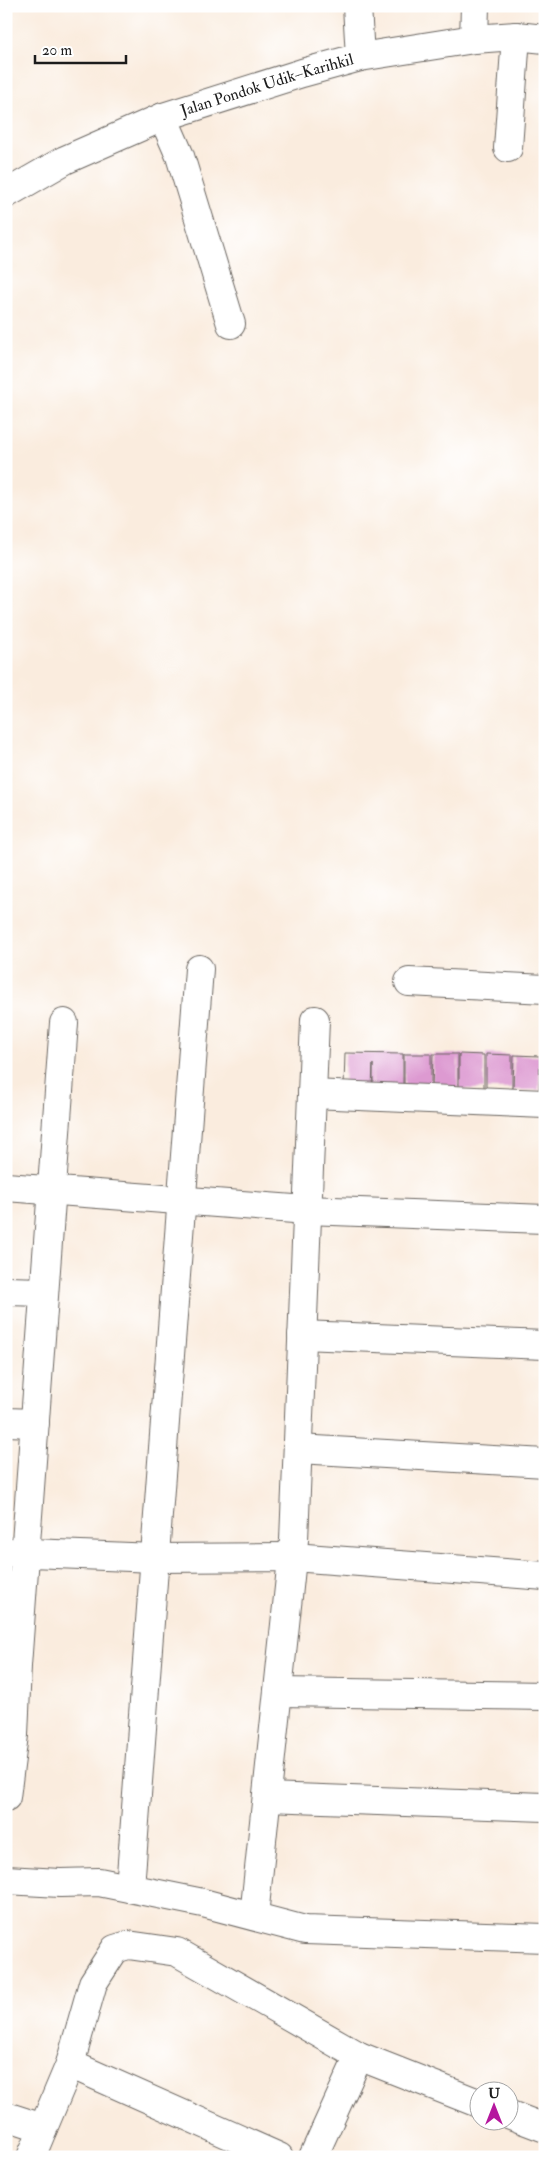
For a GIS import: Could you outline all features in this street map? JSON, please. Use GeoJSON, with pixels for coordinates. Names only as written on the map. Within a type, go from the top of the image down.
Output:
{"type":"FeatureCollection","features":[{"type":"Feature","properties":{"kind":"street"},"geometry":{"type":"LineString","coordinates":[[357,6],[360,57]]}},
{"type":"Feature","properties":{"kind":"street"},"geometry":{"type":"LineString","coordinates":[[474,40],[475,6]]}},
{"type":"Feature","properties":{"kind":"street"},"geometry":{"type":"LineString","coordinates":[[508,148],[516,36]]}},
{"type":"Feature","properties":{"kind":"street","name":"Jalan Pondok Udik–Karihkil"},"geometry":{"type":"LineString","coordinates":[[6,194],[65,160],[163,117],[360,57],[474,40],[516,36],[545,39]]}},
{"type":"Feature","properties":{"kind":"street"},"geometry":{"type":"LineString","coordinates":[[163,117],[180,156],[231,324]]}},
{"type":"Feature","properties":{"kind":"street"},"geometry":{"type":"LineString","coordinates":[[130,1888],[199,969]]}},
{"type":"Feature","properties":{"kind":"street"},"geometry":{"type":"LineString","coordinates":[[409,982],[545,989]]}},
{"type":"Feature","properties":{"kind":"street"},"geometry":{"type":"LineString","coordinates":[[254,1916],[293,1557],[315,1020]]}},
{"type":"Feature","properties":{"kind":"street"},"geometry":{"type":"LineString","coordinates":[[7,1780],[14,1735],[12,1666],[16,1553],[35,1423],[64,1023]]}},
{"type":"Feature","properties":{"kind":"street"},"geometry":{"type":"LineString","coordinates":[[312,1094],[545,1104]]}},
{"type":"Feature","properties":{"kind":"street"},"geometry":{"type":"LineString","coordinates":[[6,1187],[182,1202],[308,1210],[545,1219]]}},
{"type":"Feature","properties":{"kind":"street"},"geometry":{"type":"LineString","coordinates":[[6,1291],[44,1292]]}},
{"type":"Feature","properties":{"kind":"street"},"geometry":{"type":"LineString","coordinates":[[302,1335],[545,1345]]}},
{"type":"Feature","properties":{"kind":"street"},"geometry":{"type":"LineString","coordinates":[[6,1422],[35,1423]]}},
{"type":"Feature","properties":{"kind":"street"},"geometry":{"type":"LineString","coordinates":[[298,1448],[545,1463]]}},
{"type":"Feature","properties":{"kind":"street"},"geometry":{"type":"LineString","coordinates":[[16,1553],[155,1558],[293,1557],[545,1576]]}},
{"type":"Feature","properties":{"kind":"street"},"geometry":{"type":"LineString","coordinates":[[278,1692],[545,1696]]}},
{"type":"Feature","properties":{"kind":"street"},"geometry":{"type":"LineString","coordinates":[[267,1797],[545,1807]]}},
{"type":"Feature","properties":{"kind":"street"},"geometry":{"type":"LineString","coordinates":[[6,1880],[60,1883],[99,1882],[254,1916],[306,1930],[545,1938]]}},
{"type":"Feature","properties":{"kind":"street"},"geometry":{"type":"LineString","coordinates":[[31,2157],[70,2064],[93,1983],[115,1949],[128,1945],[177,1952],[359,2056],[468,2099]]}},
{"type":"Feature","properties":{"kind":"street"},"geometry":{"type":"LineString","coordinates":[[313,2157],[359,2056]]}},
{"type":"Feature","properties":{"kind":"street"},"geometry":{"type":"LineString","coordinates":[[70,2064],[279,2157]]}},
{"type":"Feature","properties":{"kind":"street"},"geometry":{"type":"LineString","coordinates":[[6,2116],[43,2128]]}},
{"type":"Feature","properties":{"kind":"street"},"geometry":{"type":"LineString","coordinates":[[518,2118],[545,2128]]}},
{"type":"Feature","properties":{"kind":"building"},"geometry":{"type":"Polygon","coordinates":[[[345,1053],[403,1054],[403,1088],[373,1087],[373,1064],[372,1087],[344,1086],[345,1053]]]}},
{"type":"Feature","properties":{"kind":"building"},"geometry":{"type":"Polygon","coordinates":[[[404,1054],[431,1054],[431,1089],[404,1088],[404,1054]]]}},
{"type":"Feature","properties":{"kind":"building"},"geometry":{"type":"Polygon","coordinates":[[[433,1054],[458,1054],[458,1089],[432,1089],[433,1054]]]}},
{"type":"Feature","properties":{"kind":"building"},"geometry":{"type":"Polygon","coordinates":[[[459,1054],[484,1055],[484,1089],[459,1089],[459,1054]]]}},
{"type":"Feature","properties":{"kind":"building"},"geometry":{"type":"Polygon","coordinates":[[[486,1054],[512,1055],[512,1089],[486,1089],[486,1054]]]}},
{"type":"Feature","properties":{"kind":"building"},"geometry":{"type":"Polygon","coordinates":[[[514,1055],[540,1056],[539,1090],[513,1090],[514,1055]]]}},
{"type":"Feature","properties":{"kind":"building"},"geometry":{"type":"Polygon","coordinates":[[[542,1056],[545,1056],[545,1091],[541,1091],[542,1056]]]}}]}
